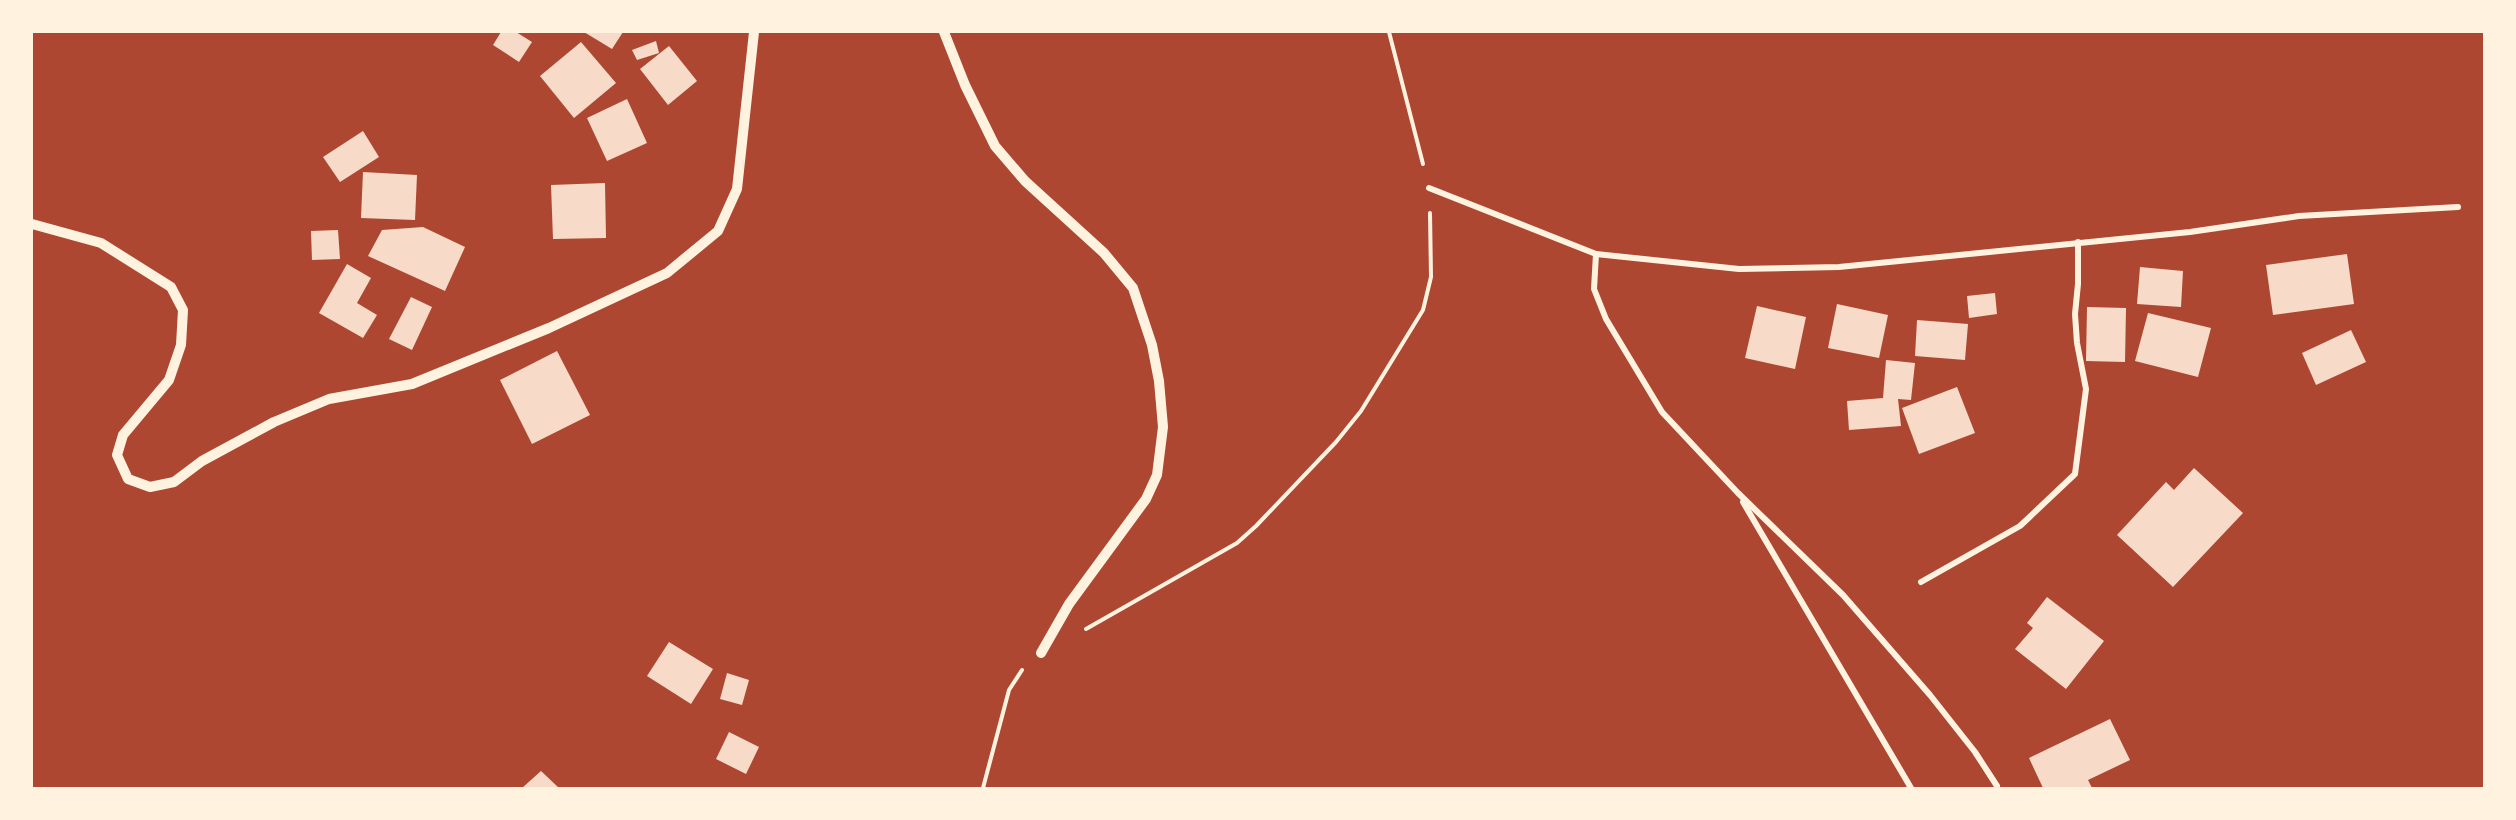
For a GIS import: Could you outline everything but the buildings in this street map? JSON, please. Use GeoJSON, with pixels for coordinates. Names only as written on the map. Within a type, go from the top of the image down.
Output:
{"type":"FeatureCollection","features":[{"type":"Feature","properties":{"kind":"street"},"geometry":{"type":"LineString","coordinates":[[32,224],[101,243],[171,287],[183,310],[181,345],[169,380],[123,435],[117,455],[128,479],[150,487],[174,482],[202,461],[274,422],[329,399],[412,384],[549,328],[667,273],[718,231],[737,189],[754,32]]}},
{"type":"Feature","properties":{"kind":"street"},"geometry":{"type":"LineString","coordinates":[[944,32],[965,85],[995,146],[1025,181],[1104,253],[1133,288],[1152,345],[1159,381],[1163,427],[1157,475],[1146,499],[1068,603],[1041,653]]}},
{"type":"Feature","properties":{"kind":"street"},"geometry":{"type":"LineString","coordinates":[[1429,188],[1596,254],[1739,269],[1828,267],[1921,260],[2190,232],[2299,216],[2458,207]]}},
{"type":"Feature","properties":{"kind":"street"},"geometry":{"type":"LineString","coordinates":[[1921,582],[2020,526],[2075,474],[2086,389],[2077,343],[2078,242]]}},
{"type":"Feature","properties":{"kind":"street"},"geometry":{"type":"LineString","coordinates":[[1596,254],[1594,289],[1606,319],[1662,412],[1738,493],[1843,595],[1930,695],[1975,752],[1997,786]]}},
{"type":"Feature","properties":{"kind":"street"},"geometry":{"type":"LineString","coordinates":[[1738,493],[1911,789]]}},
{"type":"Feature","properties":{"kind":"path"},"geometry":{"type":"LineString","coordinates":[[983,789],[1009,690],[1016,677],[1041,653],[1237,543],[1256,526],[1336,442],[1361,411],[1423,310],[1431,276],[1429,188],[1389,32]]}},
{"type":"Feature","properties":{"kind":"shaded area"},"geometry":{"type":"Polygon","coordinates":[[[32,32],[2484,32],[2484,788],[32,788],[32,32]]]}}]}
